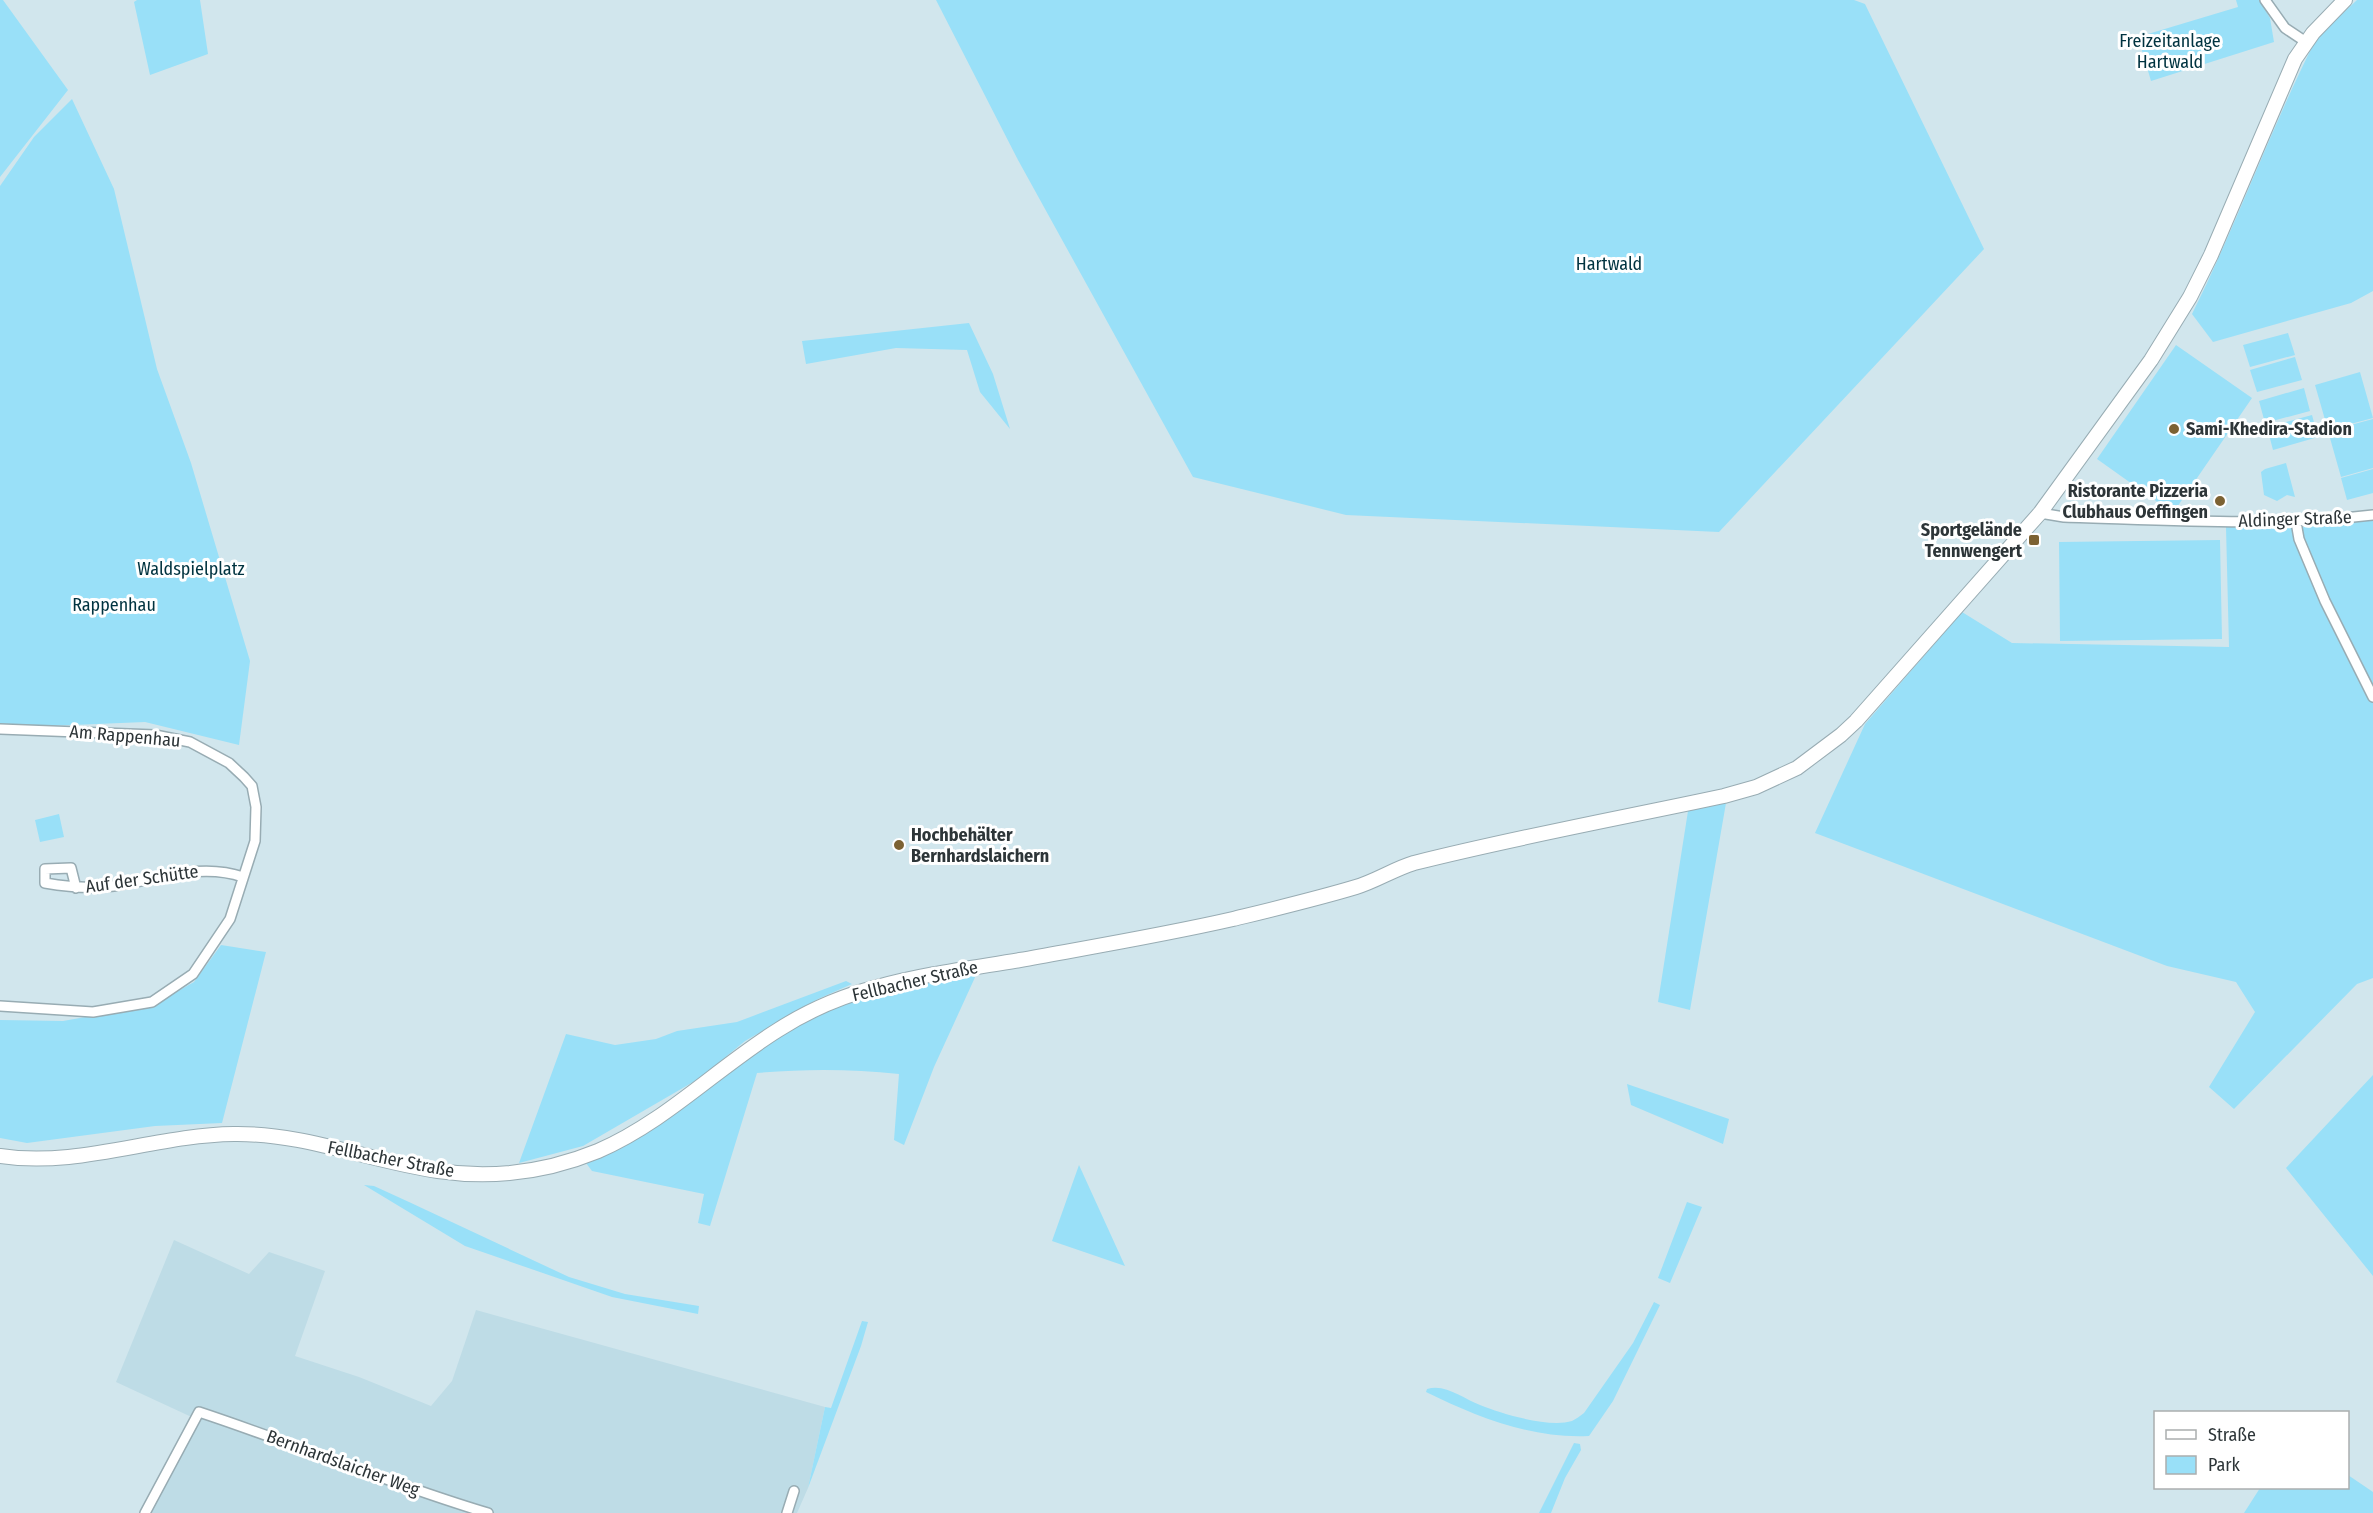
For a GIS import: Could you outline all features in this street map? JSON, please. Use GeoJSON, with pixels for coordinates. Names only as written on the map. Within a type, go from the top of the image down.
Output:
{"type":"FeatureCollection","features":[{"type":"Feature","properties":{"kind":"main road","name":"Fellbacher Straße"},"geometry":{"type":"LineString","coordinates":[[0,1156],[64,1158],[192,1137],[235,1134],[314,1143],[440,1171],[509,1174],[545,1167],[601,1149],[642,1128],[763,1040],[825,1004],[899,981],[1228,920],[1359,886],[1406,865],[1524,836],[1693,803],[1756,787],[1797,768],[1817,755],[1856,721],[2040,513],[2151,360],[2190,297],[2211,255],[2285,79],[2306,42],[2345,0]]}},
{"type":"Feature","properties":{"kind":"street"},"geometry":{"type":"LineString","coordinates":[[2265,0],[2285,28],[2306,42]]}},
{"type":"Feature","properties":{"kind":"street","name":"Aldinger Straße"},"geometry":{"type":"LineString","coordinates":[[2040,513],[2064,517],[2217,522],[2296,522],[2373,515]]}},
{"type":"Feature","properties":{"kind":"street"},"geometry":{"type":"LineString","coordinates":[[2296,522],[2299,539],[2325,601],[2373,697]]}},
{"type":"Feature","properties":{"kind":"street","name":"Am Rappenhau"},"geometry":{"type":"LineString","coordinates":[[0,729],[154,735],[190,742],[229,763],[252,786],[256,807],[255,841],[230,919],[193,974],[152,1002],[93,1012],[0,1006]]}},
{"type":"Feature","properties":{"kind":"street","name":"Auf der Schütte"},"geometry":{"type":"LineString","coordinates":[[76,888],[114,886],[205,870],[243,877]]}},
{"type":"Feature","properties":{"kind":"street","name":"Bernhardslaicher Weg"},"geometry":{"type":"LineString","coordinates":[[145,1513],[199,1412],[471,1511],[488,1513]]}},
{"type":"Feature","properties":{"kind":"street"},"geometry":{"type":"LineString","coordinates":[[787,1513],[794,1491]]}},
{"type":"Feature","properties":{"kind":"shaded area"},"geometry":{"type":"Polygon","coordinates":[[[174,1240],[249,1274],[269,1252],[325,1271],[295,1356],[359,1377],[431,1406],[452,1381],[476,1310],[825,1407],[808,1488],[797,1513],[150,1513],[198,1420],[116,1382],[174,1240]]]}},
{"type":"Feature","properties":{"kind":"green space"},"geometry":{"type":"Polygon","coordinates":[[[0,0],[3,0],[68,90],[0,177],[0,0]]]}},
{"type":"Feature","properties":{"kind":"green space"},"geometry":{"type":"Polygon","coordinates":[[[137,0],[200,0],[208,54],[150,75],[134,2],[137,0]]]}},
{"type":"Feature","properties":{"kind":"green space","name":"Hartwald"},"geometry":{"type":"Polygon","coordinates":[[[936,0],[1854,0],[1865,4],[1984,249],[1719,532],[1346,515],[1193,477],[1018,160],[936,0]]]}},
{"type":"Feature","properties":{"kind":"green space","name":"Freizeitanlage Hartwald"},"geometry":{"type":"Polygon","coordinates":[[[2236,0],[2259,0],[2270,18],[2274,42],[2151,81],[2138,37],[2238,7],[2236,0]]]}},
{"type":"Feature","properties":{"kind":"green space"},"geometry":{"type":"Polygon","coordinates":[[[2357,0],[2373,0],[2373,291],[2351,303],[2213,342],[2192,314],[2313,45],[2320,35],[2357,0]]]}},
{"type":"Feature","properties":{"kind":"green space","name":"Rappenhau"},"geometry":{"type":"Polygon","coordinates":[[[72,99],[114,189],[157,369],[191,463],[250,661],[239,745],[145,722],[0,728],[0,186],[34,137],[72,99]]]}},
{"type":"Feature","properties":{"kind":"green space"},"geometry":{"type":"Polygon","coordinates":[[[969,323],[993,374],[1010,429],[980,392],[967,350],[896,348],[806,364],[802,341],[969,323]]]}},
{"type":"Feature","properties":{"kind":"green space"},"geometry":{"type":"Polygon","coordinates":[[[2288,333],[2295,355],[2250,367],[2243,345],[2288,333]]]}},
{"type":"Feature","properties":{"kind":"green space","name":"Sami-Khedira-Stadion"},"geometry":{"type":"Polygon","coordinates":[[[2176,345],[2252,398],[2173,513],[2097,459],[2176,345]]]}},
{"type":"Feature","properties":{"kind":"green space"},"geometry":{"type":"Polygon","coordinates":[[[2295,357],[2302,380],[2257,392],[2250,370],[2295,357]]]}},
{"type":"Feature","properties":{"kind":"green space"},"geometry":{"type":"Polygon","coordinates":[[[2360,372],[2373,418],[2328,430],[2315,385],[2360,372]]]}},
{"type":"Feature","properties":{"kind":"green space"},"geometry":{"type":"Polygon","coordinates":[[[2304,388],[2310,411],[2265,423],[2259,401],[2304,388]]]}},
{"type":"Feature","properties":{"kind":"green space"},"geometry":{"type":"Polygon","coordinates":[[[2312,415],[2318,437],[2273,450],[2267,427],[2312,415]]]}},
{"type":"Feature","properties":{"kind":"green space"},"geometry":{"type":"Polygon","coordinates":[[[2373,419],[2373,468],[2341,477],[2328,431],[2373,419]]]}},
{"type":"Feature","properties":{"kind":"green space"},"geometry":{"type":"Polygon","coordinates":[[[2286,463],[2295,497],[2287,495],[2277,501],[2264,495],[2261,472],[2286,463]]]}},
{"type":"Feature","properties":{"kind":"green space"},"geometry":{"type":"Polygon","coordinates":[[[2373,469],[2373,493],[2347,500],[2341,478],[2373,469]]]}},
{"type":"Feature","properties":{"kind":"green space"},"geometry":{"type":"Polygon","coordinates":[[[2373,520],[2373,978],[2357,984],[2234,1109],[2209,1087],[2255,1012],[2236,982],[2167,966],[1815,833],[1865,724],[1962,612],[2012,643],[2229,647],[2226,527],[2303,527],[2373,520]]]}},
{"type":"Feature","properties":{"kind":"green space"},"geometry":{"type":"Polygon","coordinates":[[[2220,540],[2222,639],[2060,641],[2059,542],[2220,540]]]}},
{"type":"Feature","properties":{"kind":"green space"},"geometry":{"type":"Polygon","coordinates":[[[1726,803],[1690,1010],[1658,1002],[1688,811],[1726,803]]]}},
{"type":"Feature","properties":{"kind":"green space"},"geometry":{"type":"Polygon","coordinates":[[[59,814],[64,837],[40,842],[35,820],[59,814]]]}},
{"type":"Feature","properties":{"kind":"green space"},"geometry":{"type":"Polygon","coordinates":[[[221,945],[266,952],[222,1123],[155,1126],[27,1143],[0,1138],[0,1020],[63,1021],[153,1005],[194,982],[221,945]]]}},
{"type":"Feature","properties":{"kind":"green space"},"geometry":{"type":"Polygon","coordinates":[[[977,973],[934,1067],[904,1145],[894,1140],[899,1074],[846,1070],[757,1073],[710,1226],[698,1223],[704,1194],[592,1171],[586,1163],[670,1117],[764,1045],[834,1006],[910,985],[977,973]]]}},
{"type":"Feature","properties":{"kind":"green space"},"geometry":{"type":"Polygon","coordinates":[[[846,981],[852,984],[818,999],[745,1041],[700,1078],[583,1146],[519,1163],[566,1034],[615,1045],[656,1039],[677,1031],[737,1022],[846,981]]]}},
{"type":"Feature","properties":{"kind":"green space"},"geometry":{"type":"Polygon","coordinates":[[[2373,1075],[2373,1276],[2286,1168],[2373,1075]]]}},
{"type":"Feature","properties":{"kind":"green space"},"geometry":{"type":"Polygon","coordinates":[[[1627,1084],[1729,1119],[1723,1144],[1631,1105],[1627,1084]]]}},
{"type":"Feature","properties":{"kind":"green space"},"geometry":{"type":"Polygon","coordinates":[[[1079,1165],[1125,1266],[1052,1241],[1079,1165]]]}},
{"type":"Feature","properties":{"kind":"green space"},"geometry":{"type":"Polygon","coordinates":[[[364,1185],[374,1186],[569,1277],[625,1294],[699,1306],[698,1314],[612,1297],[465,1246],[364,1185]]]}},
{"type":"Feature","properties":{"kind":"green space"},"geometry":{"type":"Polygon","coordinates":[[[1687,1202],[1702,1207],[1670,1283],[1658,1278],[1687,1202]]]}},
{"type":"Feature","properties":{"kind":"green space"},"geometry":{"type":"Polygon","coordinates":[[[1654,1302],[1660,1305],[1613,1401],[1589,1436],[1547,1434],[1526,1430],[1485,1418],[1426,1392],[1427,1389],[1441,1388],[1489,1409],[1526,1419],[1551,1423],[1572,1421],[1584,1413],[1633,1343],[1654,1302]]]}},
{"type":"Feature","properties":{"kind":"green space"},"geometry":{"type":"Polygon","coordinates":[[[862,1321],[868,1322],[861,1346],[808,1488],[825,1407],[831,1408],[862,1321]]]}},
{"type":"Feature","properties":{"kind":"green space"},"geometry":{"type":"Polygon","coordinates":[[[1574,1443],[1580,1444],[1581,1450],[1565,1478],[1551,1513],[1539,1513],[1574,1443]]]}},
{"type":"Feature","properties":{"kind":"green space"},"geometry":{"type":"Polygon","coordinates":[[[2349,1476],[2373,1492],[2373,1513],[2244,1513],[2259,1489],[2349,1489],[2349,1476]]]}},
{"type":"Feature","properties":{"kind":"place","name":"Sami-Khedira-Stadion"},"geometry":{"type":"Point","coordinates":[2174,429]}},
{"type":"Feature","properties":{"kind":"place","name":"Ristorante Pizzeria Clubhaus Oeffingen"},"geometry":{"type":"Point","coordinates":[2220,501]}},
{"type":"Feature","properties":{"kind":"place","name":"Sportgelände Tennwengert"},"geometry":{"type":"Point","coordinates":[2034,540]}},
{"type":"Feature","properties":{"kind":"place","name":"Hochbehälter Bernhardslaichern"},"geometry":{"type":"Point","coordinates":[899,845]}},
{"type":"Feature","properties":{"kind":"park label","name":"Waldspielplatz"},"geometry":{"type":"Point","coordinates":[191,569]}}]}
